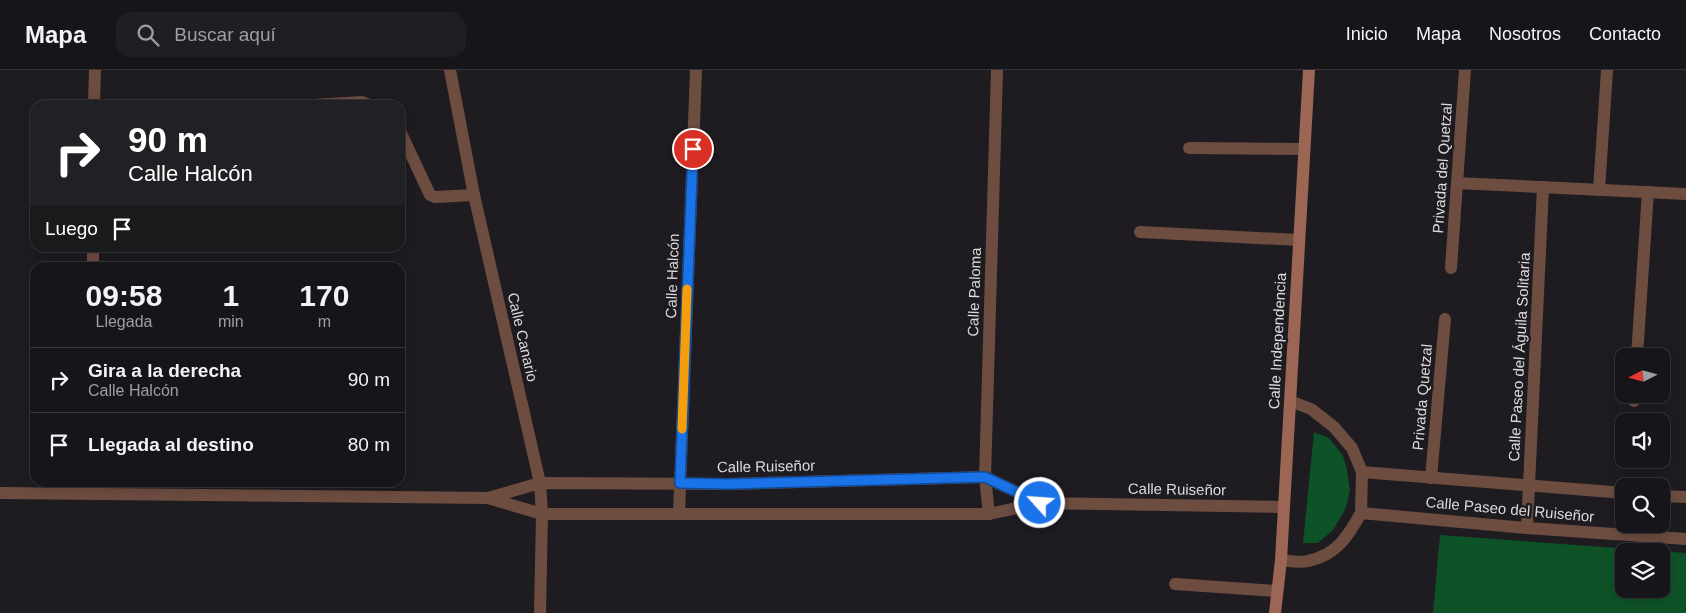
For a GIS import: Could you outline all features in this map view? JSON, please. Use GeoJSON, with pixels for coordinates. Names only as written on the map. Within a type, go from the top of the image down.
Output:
{"type":"FeatureCollection","features":[{"type":"Feature","properties":{"kind":"street"},"geometry":{"type":"LineString","coordinates":[[94,100],[95,70]]}},
{"type":"Feature","properties":{"kind":"street","name":"Calle Canario"},"geometry":{"type":"LineString","coordinates":[[450,70],[474,195],[540,483],[542,514],[540,613]]}},
{"type":"Feature","properties":{"kind":"street","name":"Calle Halcón"},"geometry":{"type":"LineString","coordinates":[[679,514],[696,70]]}},
{"type":"Feature","properties":{"kind":"street","name":"Calle Paloma"},"geometry":{"type":"LineString","coordinates":[[989,514],[985,477],[997,70]]}},
{"type":"Feature","properties":{"kind":"street","name":"Calle Independencia"},"geometry":{"type":"LineString","coordinates":[[1274,613],[1281,560],[1308,70]]}},
{"type":"Feature","properties":{"kind":"street","name":"Privada del Quetzal"},"geometry":{"type":"LineString","coordinates":[[1452,268],[1465,70]]}},
{"type":"Feature","properties":{"kind":"street"},"geometry":{"type":"LineString","coordinates":[[1599,190],[1607,70]]}},
{"type":"Feature","properties":{"kind":"street"},"geometry":{"type":"LineString","coordinates":[[405,142],[430,195],[436,197],[474,195]]}},
{"type":"Feature","properties":{"kind":"street"},"geometry":{"type":"LineString","coordinates":[[1189,148],[1304,149]]}},
{"type":"Feature","properties":{"kind":"street"},"geometry":{"type":"LineString","coordinates":[[1457,183],[1686,194]]}},
{"type":"Feature","properties":{"kind":"street","name":"Calle Paseo del Águila Solitaria"},"geometry":{"type":"LineString","coordinates":[[1527,528],[1543,187]]}},
{"type":"Feature","properties":{"kind":"street"},"geometry":{"type":"LineString","coordinates":[[1638,348],[1648,192]]}},
{"type":"Feature","properties":{"kind":"street"},"geometry":{"type":"LineString","coordinates":[[1140,232],[1299,240]]}},
{"type":"Feature","properties":{"kind":"street","name":"Privada Quetzal"},"geometry":{"type":"LineString","coordinates":[[1431,478],[1445,319]]}},
{"type":"Feature","properties":{"kind":"street"},"geometry":{"type":"LineString","coordinates":[[1281,560],[1307,562],[1325,555],[1346,539],[1361,513],[1362,472],[1352,448],[1334,427],[1311,409],[1290,401]]}},
{"type":"Feature","properties":{"kind":"street","name":"Calle Paseo del Ruiseñor"},"geometry":{"type":"LineString","coordinates":[[1362,472],[1615,492]]}},
{"type":"Feature","properties":{"kind":"street","name":"Calle Ruiseñor"},"geometry":{"type":"LineString","coordinates":[[488,498],[540,483],[729,484],[985,477],[1040,503]]}},
{"type":"Feature","properties":{"kind":"street","name":"Calle Ruiseñor"},"geometry":{"type":"LineString","coordinates":[[0,493],[91,488],[488,498],[542,514],[989,514],[1040,503],[1284,507]]}},
{"type":"Feature","properties":{"kind":"street"},"geometry":{"type":"LineString","coordinates":[[1670,497],[1686,498]]}},
{"type":"Feature","properties":{"kind":"street","name":"Calle Paseo del Ruiseñor"},"geometry":{"type":"LineString","coordinates":[[1361,513],[1527,528],[1686,539]]}},
{"type":"Feature","properties":{"kind":"street"},"geometry":{"type":"LineString","coordinates":[[1175,584],[1277,591]]}},
{"type":"Feature","properties":{"kind":"green space"},"geometry":{"type":"Polygon","coordinates":[[[1314,432],[1329,438],[1343,456],[1350,491],[1345,510],[1333,530],[1318,543],[1303,543],[1314,432]]]}},
{"type":"Feature","properties":{"kind":"green space"},"geometry":{"type":"Polygon","coordinates":[[[1440,535],[1615,548],[1615,598],[1670,598],[1670,552],[1686,553],[1686,613],[1433,613],[1440,535]]]}},
{"type":"Feature","properties":{"kind":"slow traffic"},"geometry":{"type":"LineString","coordinates":[[682,429],[687,289]]}},
{"type":"Feature","properties":{"kind":"route"},"geometry":{"type":"LineString","coordinates":[[693,149],[680,483],[729,484],[985,477],[1040,503]]}}]}
